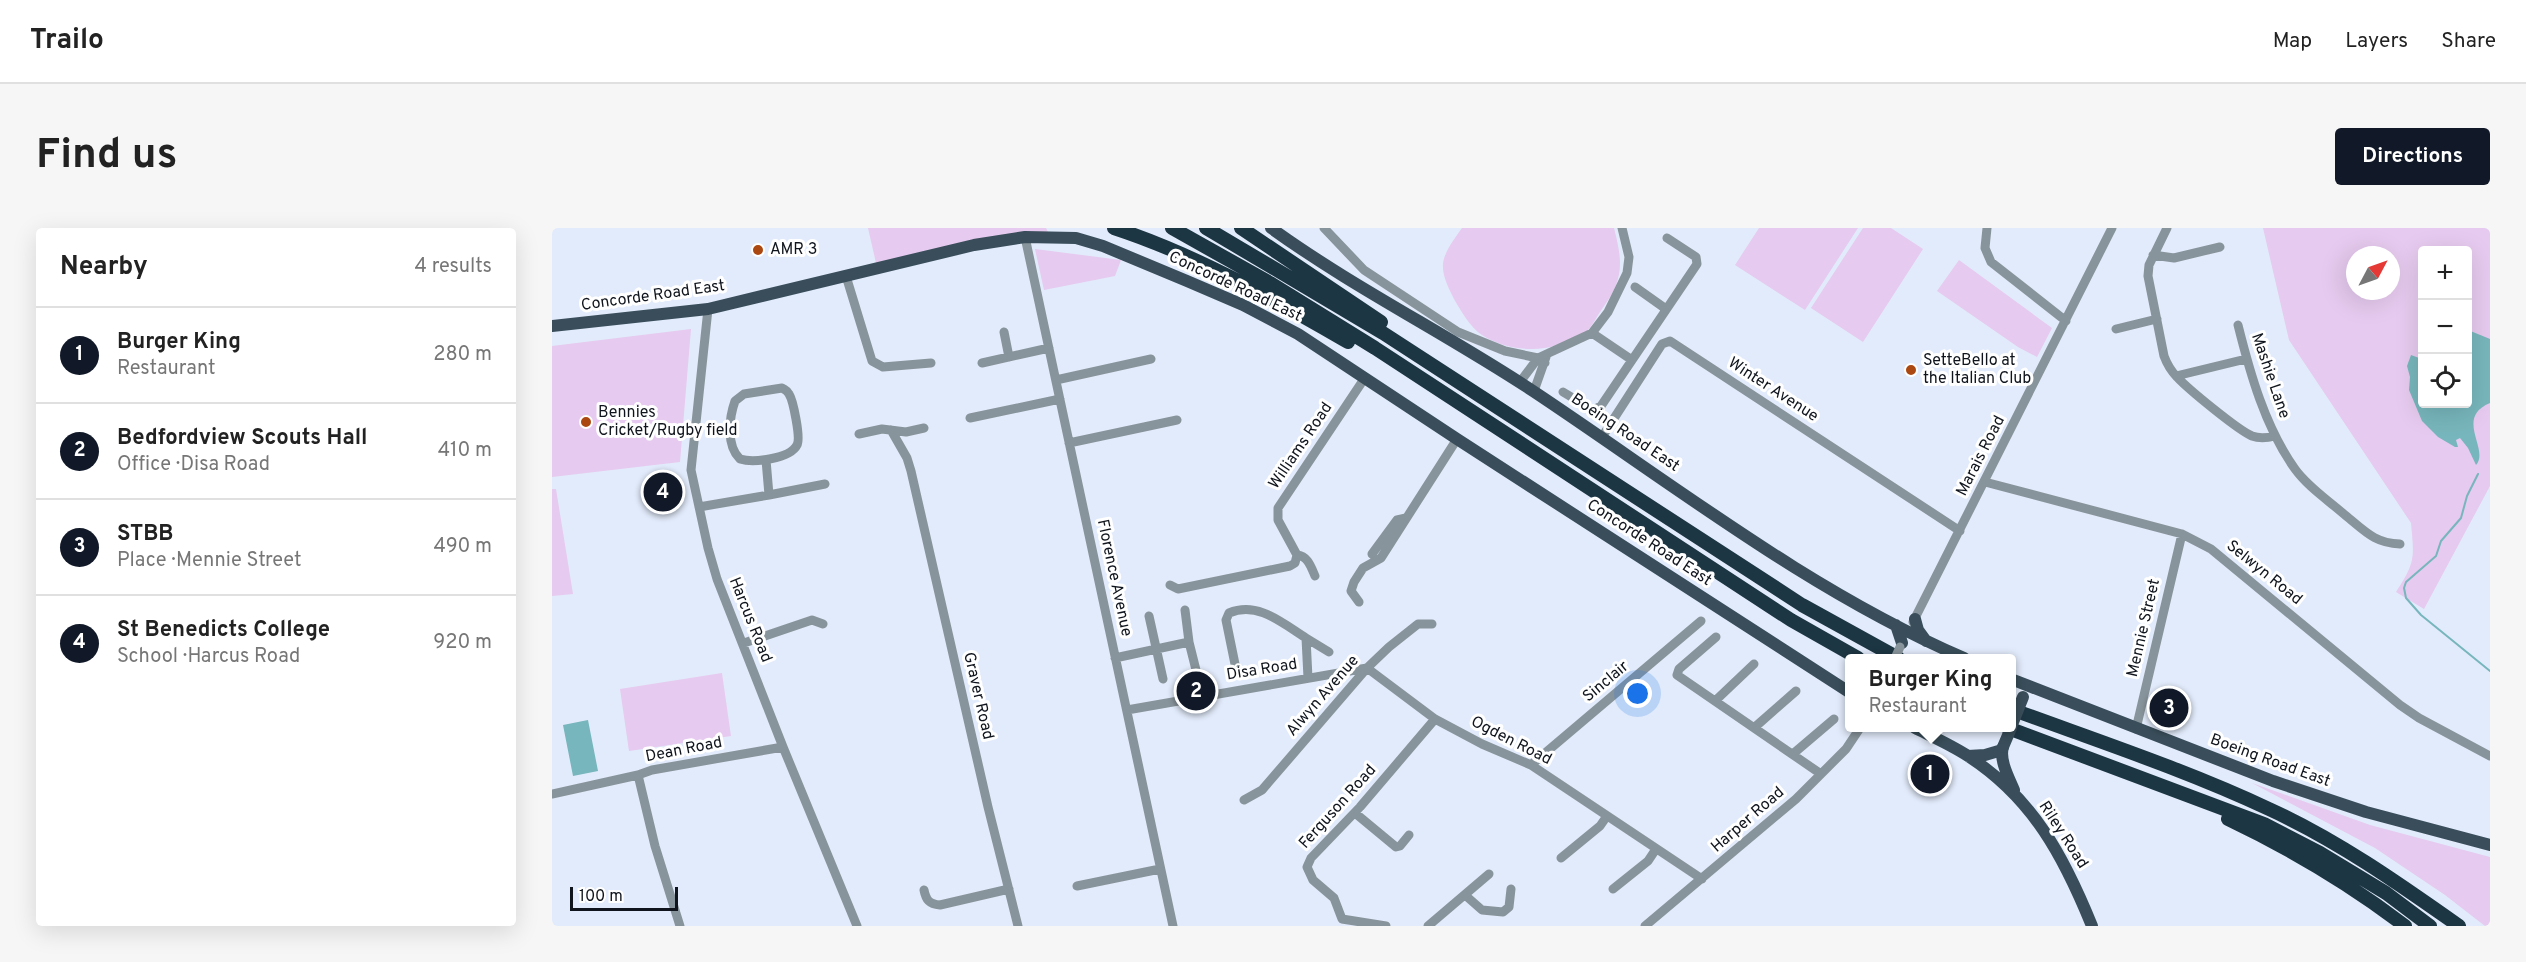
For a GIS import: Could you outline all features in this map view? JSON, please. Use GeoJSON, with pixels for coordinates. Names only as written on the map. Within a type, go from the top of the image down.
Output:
{"type":"FeatureCollection","features":[{"type":"Feature","properties":{"kind":"highway"},"geometry":{"type":"LineString","coordinates":[[1114,228],[1185,256],[1278,302],[1500,431]]}},
{"type":"Feature","properties":{"kind":"highway"},"geometry":{"type":"LineString","coordinates":[[1172,228],[1270,283],[1375,348],[1791,620],[1851,654]]}},
{"type":"Feature","properties":{"kind":"highway"},"geometry":{"type":"LineString","coordinates":[[1206,228],[1383,333],[1802,605],[1901,647]]}},
{"type":"Feature","properties":{"kind":"highway"},"geometry":{"type":"LineString","coordinates":[[1241,228],[1386,325],[1476,393]]}},
{"type":"Feature","properties":{"kind":"highway"},"geometry":{"type":"LineString","coordinates":[[2016,711],[2150,760],[2270,809],[2330,841],[2395,880],[2459,926]]}},
{"type":"Feature","properties":{"kind":"highway"},"geometry":{"type":"LineString","coordinates":[[2016,729],[2264,824],[2320,853],[2386,892],[2430,926]]}},
{"type":"Feature","properties":{"kind":"highway"},"geometry":{"type":"LineString","coordinates":[[2143,778],[2260,834],[2316,864],[2406,926]]}},
{"type":"Feature","properties":{"kind":"main road","name":"Boeing Road East"},"geometry":{"type":"LineString","coordinates":[[1271,228],[1534,391],[1809,575],[1896,625],[1901,647],[1924,641],[1955,654]]}},
{"type":"Feature","properties":{"kind":"main road","name":"Concorde Road East"},"geometry":{"type":"LineString","coordinates":[[552,326],[708,309],[974,245],[1025,237],[1076,238],[1103,246],[1187,281],[1274,320],[1298,334],[1457,440],[1845,690]]}},
{"type":"Feature","properties":{"kind":"main road"},"geometry":{"type":"LineString","coordinates":[[1915,619],[1924,641]]}},
{"type":"Feature","properties":{"kind":"main road","name":"Boeing Road East"},"geometry":{"type":"LineString","coordinates":[[2016,681],[2273,781],[2366,812],[2490,845]]}},
{"type":"Feature","properties":{"kind":"main road"},"geometry":{"type":"LineString","coordinates":[[2016,685],[2023,696]]}},
{"type":"Feature","properties":{"kind":"main road"},"geometry":{"type":"LineString","coordinates":[[2023,696],[2034,693],[2075,705]]}},
{"type":"Feature","properties":{"kind":"main road"},"geometry":{"type":"LineString","coordinates":[[2016,713],[2023,696]]}},
{"type":"Feature","properties":{"kind":"main road"},"geometry":{"type":"LineString","coordinates":[[1923,732],[1968,756],[2017,796]]}},
{"type":"Feature","properties":{"kind":"main road"},"geometry":{"type":"LineString","coordinates":[[2008,732],[2002,748],[2007,774],[2017,796]]}},
{"type":"Feature","properties":{"kind":"main road"},"geometry":{"type":"LineString","coordinates":[[1968,756],[1985,755],[2002,748]]}},
{"type":"Feature","properties":{"kind":"main road","name":"Riley Road"},"geometry":{"type":"LineString","coordinates":[[2017,796],[2042,828],[2070,872],[2092,926]]}},
{"type":"Feature","properties":{"kind":"street"},"geometry":{"type":"LineString","coordinates":[[1323,228],[1364,270],[1458,332],[1504,351],[1543,358]]}},
{"type":"Feature","properties":{"kind":"street"},"geometry":{"type":"LineString","coordinates":[[1520,382],[1543,358],[1592,333],[1608,312],[1627,273],[1629,257],[1622,228]]}},
{"type":"Feature","properties":{"kind":"street"},"geometry":{"type":"LineString","coordinates":[[1987,228],[1985,248],[1991,262],[2066,321]]}},
{"type":"Feature","properties":{"kind":"street","name":"Marais Road"},"geometry":{"type":"LineString","coordinates":[[1901,647],[2112,228]]}},
{"type":"Feature","properties":{"kind":"street"},"geometry":{"type":"LineString","coordinates":[[2166,228],[2153,255],[2148,276],[2164,356],[2176,376],[2249,435],[2264,438],[2275,436]]}},
{"type":"Feature","properties":{"kind":"street","name":"Florence Avenue"},"geometry":{"type":"LineString","coordinates":[[1025,237],[1173,926]]}},
{"type":"Feature","properties":{"kind":"street"},"geometry":{"type":"LineString","coordinates":[[1563,392],[1588,408],[1599,409],[1697,261],[1696,257],[1667,238]]}},
{"type":"Feature","properties":{"kind":"street"},"geometry":{"type":"LineString","coordinates":[[2153,255],[2174,258],[2220,247]]}},
{"type":"Feature","properties":{"kind":"street"},"geometry":{"type":"LineString","coordinates":[[846,276],[870,357],[879,366],[895,368],[931,363]]}},
{"type":"Feature","properties":{"kind":"street"},"geometry":{"type":"LineString","coordinates":[[1635,287],[1666,309]]}},
{"type":"Feature","properties":{"kind":"street","name":"Harcus Road"},"geometry":{"type":"LineString","coordinates":[[708,309],[691,470],[711,561],[783,747],[857,926]]}},
{"type":"Feature","properties":{"kind":"street"},"geometry":{"type":"LineString","coordinates":[[2116,329],[2157,319]]}},
{"type":"Feature","properties":{"kind":"street","name":"Mashie Lane"},"geometry":{"type":"LineString","coordinates":[[2238,325],[2246,359],[2275,436],[2295,469],[2307,482],[2377,541],[2400,544]]}},
{"type":"Feature","properties":{"kind":"street"},"geometry":{"type":"LineString","coordinates":[[1004,332],[1009,357]]}},
{"type":"Feature","properties":{"kind":"street"},"geometry":{"type":"LineString","coordinates":[[1592,333],[1632,360]]}},
{"type":"Feature","properties":{"kind":"street","name":"Winter Avenue"},"geometry":{"type":"LineString","coordinates":[[1602,437],[1662,344],[1670,341],[1960,531]]}},
{"type":"Feature","properties":{"kind":"street"},"geometry":{"type":"LineString","coordinates":[[982,363],[1049,348]]}},
{"type":"Feature","properties":{"kind":"street"},"geometry":{"type":"LineString","coordinates":[[1534,391],[1543,358]]}},
{"type":"Feature","properties":{"kind":"street"},"geometry":{"type":"LineString","coordinates":[[2176,376],[2246,359]]}},
{"type":"Feature","properties":{"kind":"street"},"geometry":{"type":"LineString","coordinates":[[1056,380],[1151,360]]}},
{"type":"Feature","properties":{"kind":"street","name":"Williams Road"},"geometry":{"type":"LineString","coordinates":[[1297,555],[1278,520],[1278,508],[1364,379]]}},
{"type":"Feature","properties":{"kind":"street"},"geometry":{"type":"LineString","coordinates":[[782,388],[790,396],[798,442],[791,451],[766,460],[744,460],[736,455],[730,431],[733,406],[738,397],[744,394],[782,388]]}},
{"type":"Feature","properties":{"kind":"street"},"geometry":{"type":"LineString","coordinates":[[970,418],[1060,399]]}},
{"type":"Feature","properties":{"kind":"street"},"geometry":{"type":"LineString","coordinates":[[1069,443],[1177,420]]}},
{"type":"Feature","properties":{"kind":"street"},"geometry":{"type":"LineString","coordinates":[[860,434],[882,429],[906,432],[924,428]]}},
{"type":"Feature","properties":{"kind":"street","name":"Graver Road"},"geometry":{"type":"LineString","coordinates":[[891,430],[912,471],[1018,926]]}},
{"type":"Feature","properties":{"kind":"street"},"geometry":{"type":"LineString","coordinates":[[1359,602],[1351,591],[1354,582],[1364,568],[1381,558],[1457,440]]}},
{"type":"Feature","properties":{"kind":"street"},"geometry":{"type":"LineString","coordinates":[[766,460],[769,495]]}},
{"type":"Feature","properties":{"kind":"street","name":"Selwyn Road"},"geometry":{"type":"LineString","coordinates":[[1985,482],[2182,534],[2211,549],[2400,705],[2419,718],[2490,756]]}},
{"type":"Feature","properties":{"kind":"street"},"geometry":{"type":"LineString","coordinates":[[699,507],[825,484]]}},
{"type":"Feature","properties":{"kind":"street"},"geometry":{"type":"LineString","coordinates":[[1372,554],[1397,520],[1406,518]]}},
{"type":"Feature","properties":{"kind":"street","name":"Mennie Street"},"geometry":{"type":"LineString","coordinates":[[2136,729],[2182,534]]}},
{"type":"Feature","properties":{"kind":"street"},"geometry":{"type":"LineString","coordinates":[[1170,585],[1178,589],[1290,566],[1296,560],[1297,555],[1309,561],[1315,576]]}},
{"type":"Feature","properties":{"kind":"street"},"geometry":{"type":"LineString","coordinates":[[1185,610],[1196,670]]}},
{"type":"Feature","properties":{"kind":"street"},"geometry":{"type":"LineString","coordinates":[[1236,669],[1226,620],[1229,613],[1242,610],[1258,610],[1270,615],[1329,652]]}},
{"type":"Feature","properties":{"kind":"street"},"geometry":{"type":"LineString","coordinates":[[1149,615],[1163,679]]}},
{"type":"Feature","properties":{"kind":"street"},"geometry":{"type":"LineString","coordinates":[[744,643],[812,620],[823,624]]}},
{"type":"Feature","properties":{"kind":"street","name":"Sinclair"},"geometry":{"type":"LineString","coordinates":[[1531,765],[1701,621]]}},
{"type":"Feature","properties":{"kind":"street","name":"Alwyn Avenue"},"geometry":{"type":"LineString","coordinates":[[1245,800],[1262,790],[1367,668],[1389,647],[1418,624],[1432,624]]}},
{"type":"Feature","properties":{"kind":"street"},"geometry":{"type":"LineString","coordinates":[[1716,637],[1677,673],[1678,677],[1794,753],[1821,774]]}},
{"type":"Feature","properties":{"kind":"street"},"geometry":{"type":"LineString","coordinates":[[1306,638],[1308,678]]}},
{"type":"Feature","properties":{"kind":"street"},"geometry":{"type":"LineString","coordinates":[[1115,658],[1190,642]]}},
{"type":"Feature","properties":{"kind":"street"},"geometry":{"type":"LineString","coordinates":[[1715,701],[1754,664]]}},
{"type":"Feature","properties":{"kind":"street","name":"Ogden Road"},"geometry":{"type":"LineString","coordinates":[[1367,668],[1435,719],[1482,744],[1531,765],[1702,879]]}},
{"type":"Feature","properties":{"kind":"street","name":"Disa Road"},"geometry":{"type":"LineString","coordinates":[[1127,710],[1367,668]]}},
{"type":"Feature","properties":{"kind":"street"},"geometry":{"type":"LineString","coordinates":[[1755,728],[1796,692]]}},
{"type":"Feature","properties":{"kind":"street","name":"Ferguson Road"},"geometry":{"type":"LineString","coordinates":[[1386,926],[1341,922],[1334,898],[1313,880],[1307,867],[1311,858],[1355,813],[1435,719]]}},
{"type":"Feature","properties":{"kind":"street"},"geometry":{"type":"LineString","coordinates":[[1794,753],[1834,719]]}},
{"type":"Feature","properties":{"kind":"street","name":"Harper Road"},"geometry":{"type":"LineString","coordinates":[[1646,926],[1796,799],[1851,743],[1858,732]]}},
{"type":"Feature","properties":{"kind":"street","name":"Dean Road"},"geometry":{"type":"LineString","coordinates":[[680,926],[655,846],[638,775],[652,770],[783,747]]}},
{"type":"Feature","properties":{"kind":"street"},"geometry":{"type":"LineString","coordinates":[[552,794],[638,775]]}},
{"type":"Feature","properties":{"kind":"street"},"geometry":{"type":"LineString","coordinates":[[1355,813],[1396,847],[1400,846],[1409,835]]}},
{"type":"Feature","properties":{"kind":"street"},"geometry":{"type":"LineString","coordinates":[[1561,858],[1600,826],[1607,816]]}},
{"type":"Feature","properties":{"kind":"street"},"geometry":{"type":"LineString","coordinates":[[1613,889],[1648,861],[1656,849]]}},
{"type":"Feature","properties":{"kind":"street"},"geometry":{"type":"LineString","coordinates":[[1077,886],[1160,869]]}},
{"type":"Feature","properties":{"kind":"street"},"geometry":{"type":"LineString","coordinates":[[1428,926],[1489,874]]}},
{"type":"Feature","properties":{"kind":"street"},"geometry":{"type":"LineString","coordinates":[[924,890],[926,899],[932,904],[940,905],[1009,889]]}},
{"type":"Feature","properties":{"kind":"street"},"geometry":{"type":"LineString","coordinates":[[1465,895],[1482,910],[1503,912],[1509,907],[1511,889]]}},
{"type":"Feature","properties":{"kind":"shaded area"},"geometry":{"type":"Polygon","coordinates":[[[868,228],[1046,228],[1048,232],[876,263],[868,228]]]}},
{"type":"Feature","properties":{"kind":"shaded area"},"geometry":{"type":"Polygon","coordinates":[[[1462,228],[1614,228],[1620,261],[1618,279],[1609,298],[1586,332],[1562,344],[1549,347],[1535,349],[1507,346],[1482,335],[1474,328],[1460,309],[1446,282],[1443,269],[1445,255],[1462,228]]]}},
{"type":"Feature","properties":{"kind":"shaded area"},"geometry":{"type":"Polygon","coordinates":[[[1759,228],[1858,228],[1805,310],[1735,265],[1759,228]]]}},
{"type":"Feature","properties":{"kind":"shaded area"},"geometry":{"type":"Polygon","coordinates":[[[1863,228],[1891,228],[1923,249],[1863,342],[1811,308],[1863,228]]]}},
{"type":"Feature","properties":{"kind":"shaded area"},"geometry":{"type":"Polygon","coordinates":[[[2263,228],[2490,228],[2490,486],[2424,609],[2396,592],[2412,559],[2411,523],[2289,340],[2263,228]]]}},
{"type":"Feature","properties":{"kind":"shaded area"},"geometry":{"type":"Polygon","coordinates":[[[1035,249],[1121,260],[1115,276],[1044,290],[1035,249]]]}},
{"type":"Feature","properties":{"kind":"shaded area"},"geometry":{"type":"Polygon","coordinates":[[[1959,260],[2052,328],[2037,357],[2018,347],[1937,291],[1959,260]]]}},
{"type":"Feature","properties":{"kind":"shaded area"},"geometry":{"type":"Polygon","coordinates":[[[691,329],[680,462],[552,477],[552,346],[691,329]]]}},
{"type":"Feature","properties":{"kind":"shaded area"},"geometry":{"type":"Polygon","coordinates":[[[2472,332],[2490,339],[2490,403],[2480,409],[2473,425],[2479,451],[2476,465],[2460,438],[2456,440],[2458,447],[2455,447],[2438,437],[2422,421],[2409,390],[2410,377],[2407,366],[2411,355],[2418,358],[2418,408],[2472,408],[2472,332]]]}},
{"type":"Feature","properties":{"kind":"shaded area"},"geometry":{"type":"Polygon","coordinates":[[[552,489],[556,489],[573,594],[552,596],[552,489]]]}},
{"type":"Feature","properties":{"kind":"shaded area"},"geometry":{"type":"Polygon","coordinates":[[[722,673],[731,736],[629,751],[620,689],[722,673]]]}},
{"type":"Feature","properties":{"kind":"shaded area"},"geometry":{"type":"Polygon","coordinates":[[[588,720],[598,771],[573,776],[563,725],[588,720]]]}},
{"type":"Feature","properties":{"kind":"shaded area"},"geometry":{"type":"Polygon","coordinates":[[[2252,783],[2370,825],[2490,857],[2490,926],[2485,926],[2445,895],[2375,848],[2252,783]]]}},
{"type":"Feature","properties":{"kind":"waterway"},"geometry":{"type":"LineString","coordinates":[[2478,474],[2467,496],[2461,518],[2441,541],[2436,556],[2406,582],[2404,588],[2406,598],[2421,615],[2490,671]]}},
{"type":"Feature","properties":{"kind":"place","name":"AMR 3"},"geometry":{"type":"Point","coordinates":[758,250]}},
{"type":"Feature","properties":{"kind":"place","name":"SetteBello at the Italian Club"},"geometry":{"type":"Point","coordinates":[1911,370]}},
{"type":"Feature","properties":{"kind":"place","name":"Bennies Cricket/Rugby field"},"geometry":{"type":"Point","coordinates":[586,422]}},
{"type":"Feature","properties":{"kind":"place","name":"St Benedicts College"},"geometry":{"type":"Point","coordinates":[663,492]}},
{"type":"Feature","properties":{"kind":"place","name":"Bedfordview Scouts Hall"},"geometry":{"type":"Point","coordinates":[1196,691]}},
{"type":"Feature","properties":{"kind":"place","name":"STBB"},"geometry":{"type":"Point","coordinates":[2169,708]}},
{"type":"Feature","properties":{"kind":"place","name":"Burger King"},"geometry":{"type":"Point","coordinates":[1930,774]}}]}
